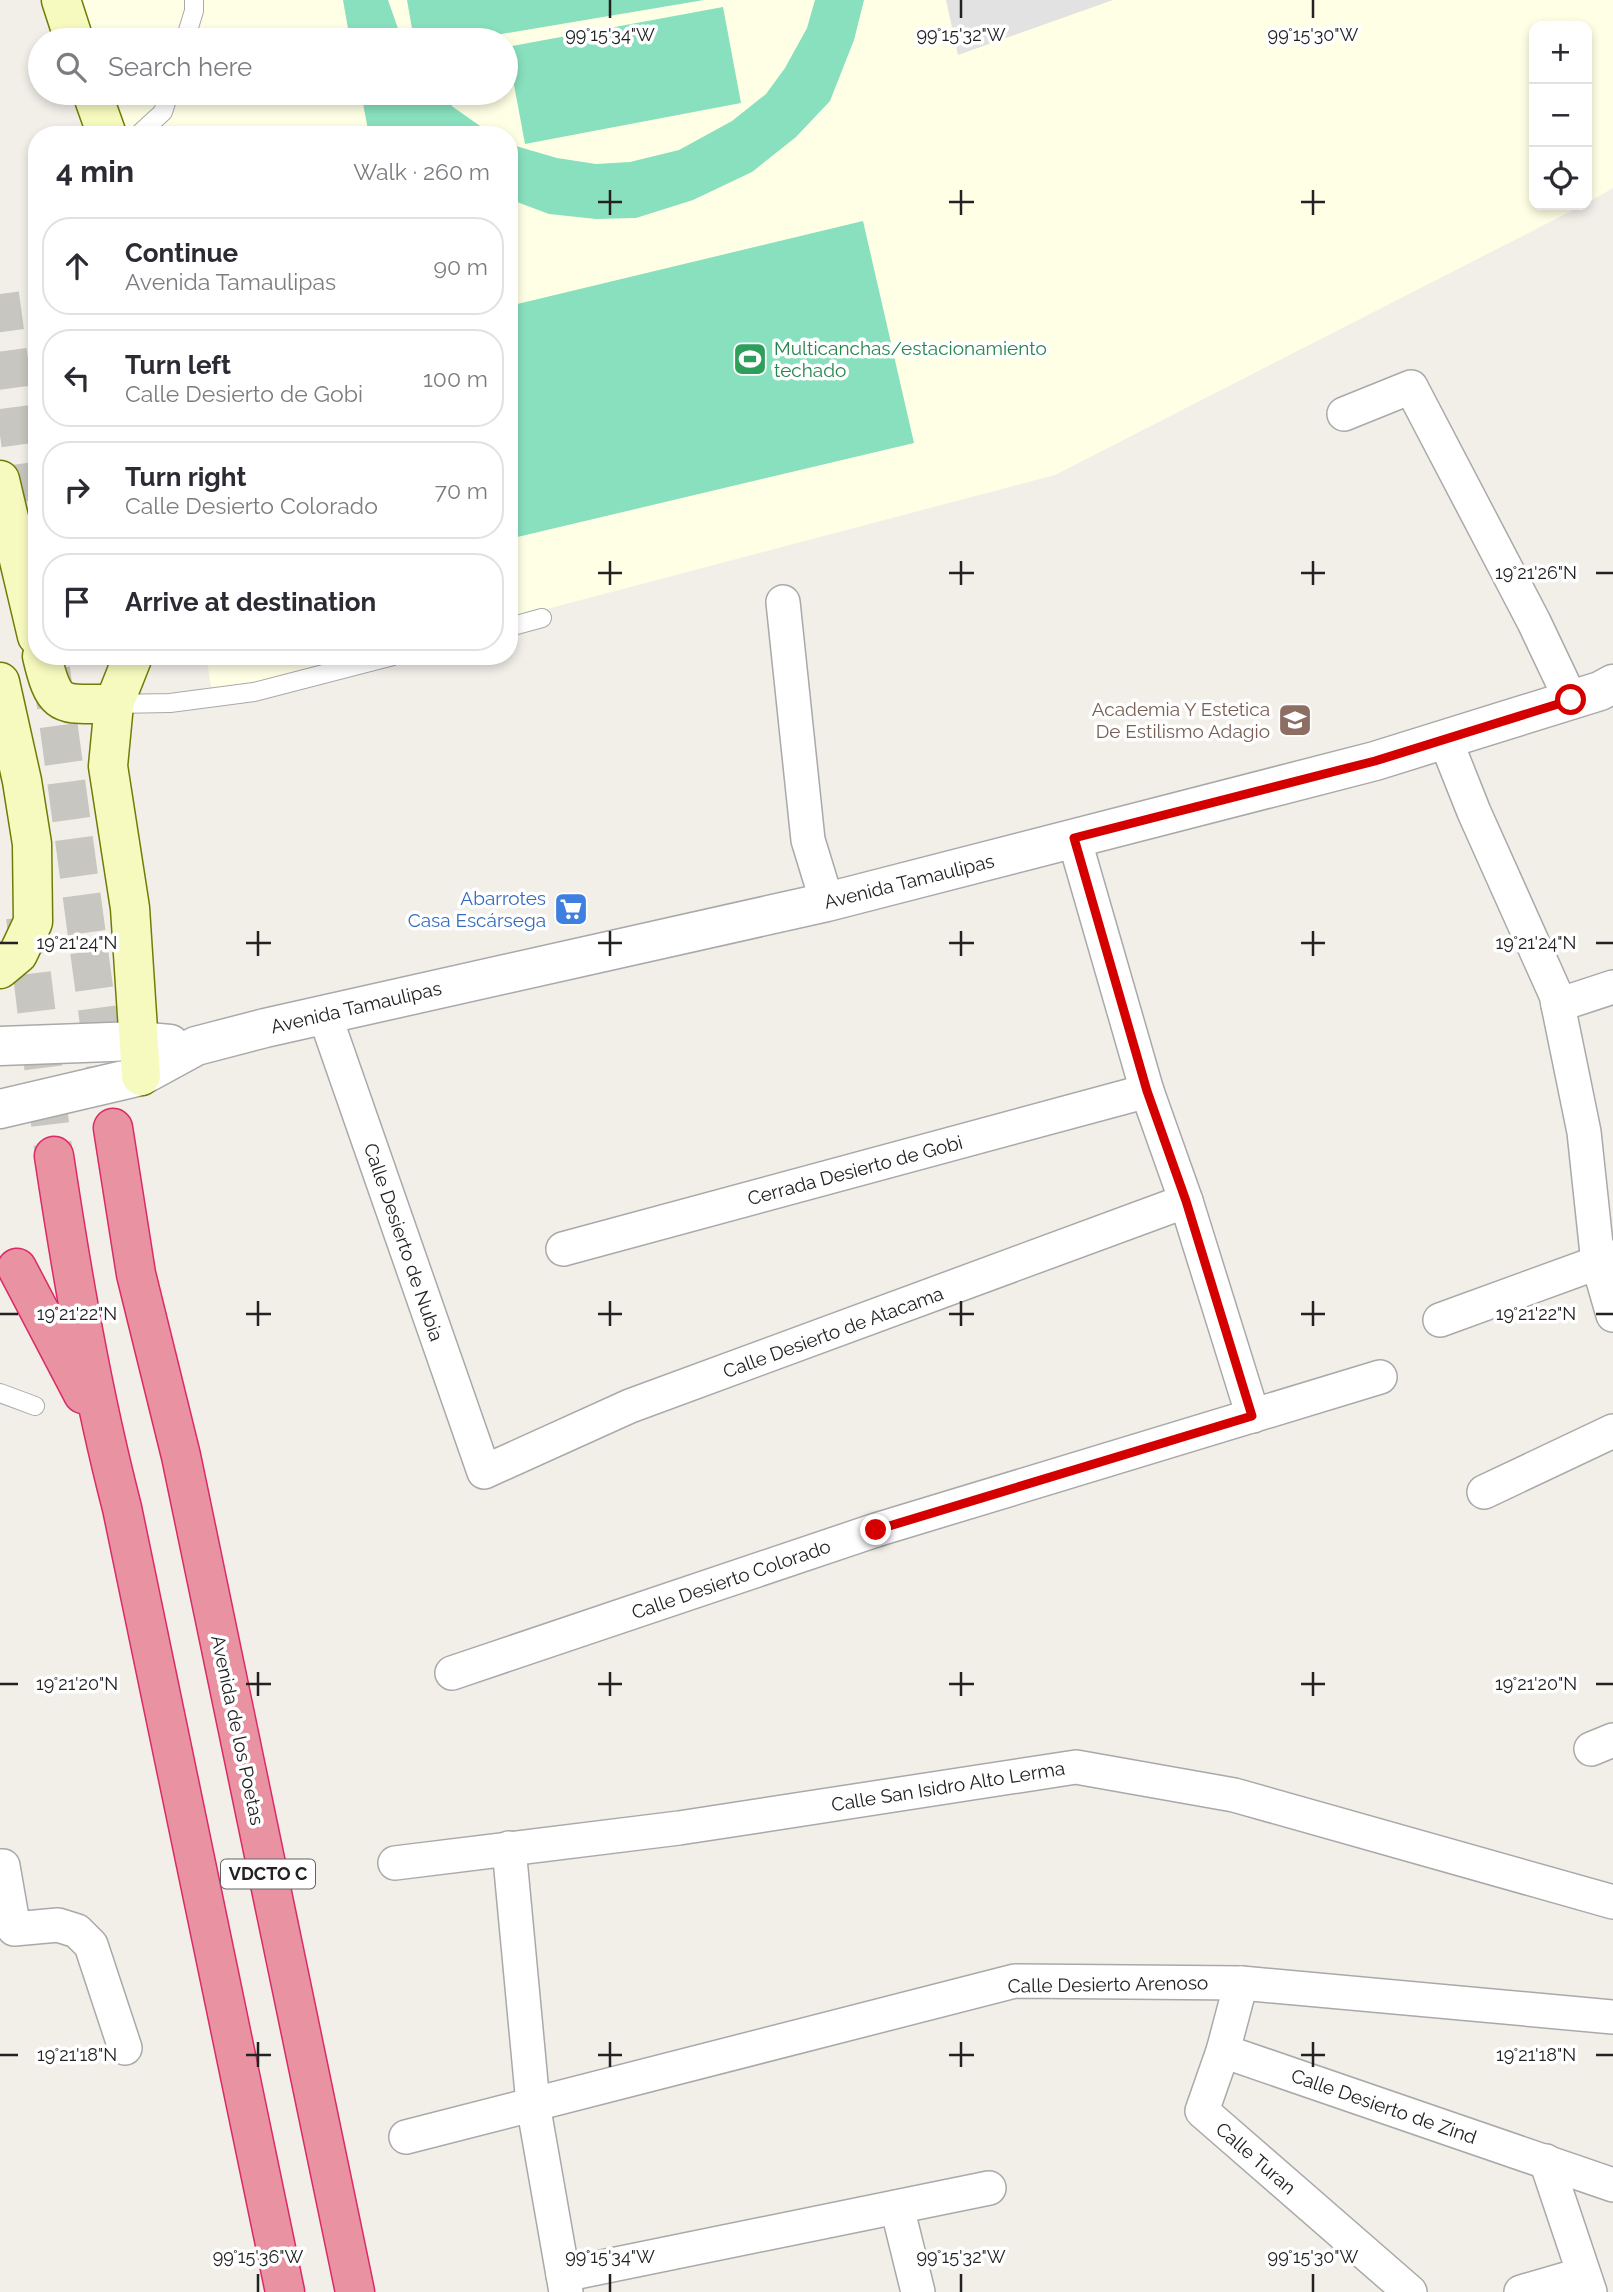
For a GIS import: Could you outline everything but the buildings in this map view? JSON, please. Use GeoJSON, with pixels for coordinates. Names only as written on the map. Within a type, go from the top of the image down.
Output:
{"type":"FeatureCollection","features":[{"type":"Feature","properties":{"kind":"highway","name":"Avenida de los Poetas"},"geometry":{"type":"LineString","coordinates":[[113,1128],[136,1274],[181,1456],[355,2292]]}},
{"type":"Feature","properties":{"kind":"highway","name":"VDCTO C"},"geometry":{"type":"LineString","coordinates":[[54,1156],[75,1293],[101,1429],[122,1508],[285,2292]]}},
{"type":"Feature","properties":{"kind":"highway"},"geometry":{"type":"LineString","coordinates":[[16,1268],[101,1429]]}},
{"type":"Feature","properties":{"kind":"main road"},"geometry":{"type":"LineString","coordinates":[[61,0],[70,28]]}},
{"type":"Feature","properties":{"kind":"main road"},"geometry":{"type":"LineString","coordinates":[[96,105],[104,126]]}},
{"type":"Feature","properties":{"kind":"main road"},"geometry":{"type":"LineString","coordinates":[[0,480],[28,598]]}},
{"type":"Feature","properties":{"kind":"main road"},"geometry":{"type":"LineString","coordinates":[[44,665],[53,694],[65,703],[114,704]]}},
{"type":"Feature","properties":{"kind":"main road"},"geometry":{"type":"LineString","coordinates":[[129,665],[114,704],[108,766],[130,908],[139,1058]]}},
{"type":"Feature","properties":{"kind":"main road"},"geometry":{"type":"LineString","coordinates":[[0,682],[22,781],[32,844],[33,922],[18,954],[0,969]]}},
{"type":"Feature","properties":{"kind":"street"},"geometry":{"type":"LineString","coordinates":[[1344,414],[1411,387],[1534,622],[1571,700]]}},
{"type":"Feature","properties":{"kind":"street"},"geometry":{"type":"LineString","coordinates":[[783,602],[808,840],[827,902]]}},
{"type":"Feature","properties":{"kind":"street","name":"Avenida Tamaulipas"},"geometry":{"type":"LineString","coordinates":[[0,1109],[139,1058],[324,1013],[827,902],[1375,761],[1600,691],[1613,684]]}},
{"type":"Feature","properties":{"kind":"street"},"geometry":{"type":"LineString","coordinates":[[1445,739],[1474,812],[1556,995],[1584,1132],[1613,1315]]}},
{"type":"Feature","properties":{"kind":"street"},"geometry":{"type":"LineString","coordinates":[[1074,838],[1147,1091],[1186,1201],[1252,1416]]}},
{"type":"Feature","properties":{"kind":"street"},"geometry":{"type":"LineString","coordinates":[[1558,1005],[1613,987]]}},
{"type":"Feature","properties":{"kind":"street","name":"Calle Desierto de Nubia"},"geometry":{"type":"LineString","coordinates":[[324,1013],[484,1472]]}},
{"type":"Feature","properties":{"kind":"street","name":"Avenida Tamaulipas"},"geometry":{"type":"LineString","coordinates":[[0,1046],[139,1058]]}},
{"type":"Feature","properties":{"kind":"street","name":"Cerrada Desierto de Gobi"},"geometry":{"type":"LineString","coordinates":[[563,1249],[1147,1091]]}},
{"type":"Feature","properties":{"kind":"street","name":"Calle Desierto de Atacama"},"geometry":{"type":"LineString","coordinates":[[484,1472],[630,1406],[1186,1201]]}},
{"type":"Feature","properties":{"kind":"street"},"geometry":{"type":"LineString","coordinates":[[1440,1320],[1606,1260]]}},
{"type":"Feature","properties":{"kind":"street","name":"Calle Desierto Colorado"},"geometry":{"type":"LineString","coordinates":[[452,1672],[876,1530],[1380,1377]]}},
{"type":"Feature","properties":{"kind":"street"},"geometry":{"type":"LineString","coordinates":[[1484,1493],[1613,1431]]}},
{"type":"Feature","properties":{"kind":"street","name":"Calle San Isidro Alto Lerma"},"geometry":{"type":"LineString","coordinates":[[395,1863],[678,1828],[1076,1767],[1234,1795],[1613,1902]]}},
{"type":"Feature","properties":{"kind":"street"},"geometry":{"type":"LineString","coordinates":[[509,1848],[533,2104],[565,2283],[989,2188]]}},
{"type":"Feature","properties":{"kind":"street"},"geometry":{"type":"LineString","coordinates":[[0,1867],[3,1866],[14,1929],[58,1925],[77,1931],[91,1945],[125,2048]]}},
{"type":"Feature","properties":{"kind":"street","name":"Calle Desierto Arenoso"},"geometry":{"type":"LineString","coordinates":[[406,2137],[1015,1981],[1241,1983],[1613,2017]]}},
{"type":"Feature","properties":{"kind":"street","name":"Calle Turan"},"geometry":{"type":"LineString","coordinates":[[1241,1983],[1223,2051],[1202,2111],[1410,2292]]}},
{"type":"Feature","properties":{"kind":"street","name":"Calle Desierto de Zind"},"geometry":{"type":"LineString","coordinates":[[1223,2051],[1613,2185]]}},
{"type":"Feature","properties":{"kind":"street"},"geometry":{"type":"LineString","coordinates":[[1521,2292],[1586,2283],[1546,2161]]}},
{"type":"Feature","properties":{"kind":"street"},"geometry":{"type":"LineString","coordinates":[[897,2207],[918,2292]]}},
{"type":"Feature","properties":{"kind":"lane"},"geometry":{"type":"LineString","coordinates":[[189,28],[194,0]]}},
{"type":"Feature","properties":{"kind":"lane"},"geometry":{"type":"LineString","coordinates":[[148,126],[163,112],[165,105]]}},
{"type":"Feature","properties":{"kind":"lane"},"geometry":{"type":"LineString","coordinates":[[518,625],[542,618]]}},
{"type":"Feature","properties":{"kind":"lane"},"geometry":{"type":"LineString","coordinates":[[114,704],[170,703],[254,692],[358,665]]}},
{"type":"Feature","properties":{"kind":"lane"},"geometry":{"type":"LineString","coordinates":[[0,1393],[36,1406]]}},
{"type":"Feature","properties":{"kind":"shaded area"},"geometry":{"type":"Polygon","coordinates":[[[54,0],[1613,0],[1613,188],[1592,200],[1592,21],[1529,21],[1529,210],[1573,210],[1055,475],[518,617],[518,126],[90,126],[84,105],[518,105],[518,28],[63,28],[54,0]]]}},
{"type":"Feature","properties":{"kind":"shaded area"},"geometry":{"type":"Polygon","coordinates":[[[946,0],[1113,0],[958,55],[946,0]]]}},
{"type":"Feature","properties":{"kind":"shaded area"},"geometry":{"type":"Polygon","coordinates":[[[208,665],[334,665],[213,697],[208,665]]]}},
{"type":"Feature","properties":{"kind":"green space"},"geometry":{"type":"Polygon","coordinates":[[[343,0],[388,0],[398,28],[348,28],[343,0]]]}},
{"type":"Feature","properties":{"kind":"green space"},"geometry":{"type":"Polygon","coordinates":[[[407,0],[704,0],[518,31],[518,28],[412,28],[407,0]]]}},
{"type":"Feature","properties":{"kind":"green space"},"geometry":{"type":"Polygon","coordinates":[[[815,0],[864,0],[854,40],[830,101],[796,137],[752,172],[693,200],[636,218],[596,219],[549,214],[518,202],[518,147],[557,158],[596,164],[630,162],[679,150],[732,121],[766,94],[785,68],[807,28],[815,0]]]}},
{"type":"Feature","properties":{"kind":"green space"},"geometry":{"type":"Polygon","coordinates":[[[723,7],[741,103],[525,144],[518,105],[518,45],[723,7]]]}},
{"type":"Feature","properties":{"kind":"green space"},"geometry":{"type":"Polygon","coordinates":[[[363,105],[451,105],[480,126],[367,126],[363,105]]]}},
{"type":"Feature","properties":{"kind":"green space"},"geometry":{"type":"Polygon","coordinates":[[[863,221],[914,443],[518,537],[518,304],[863,221]]]}},
{"type":"Feature","properties":{"kind":"tunnel"},"geometry":{"type":"LineString","coordinates":[[0,294],[28,500]]}},
{"type":"Feature","properties":{"kind":"tunnel"},"geometry":{"type":"LineString","coordinates":[[51,669],[113,1128]]}},
{"type":"Feature","properties":{"kind":"tunnel"},"geometry":{"type":"LineString","coordinates":[[25,917],[54,1156]]}},
{"type":"Feature","properties":{"kind":"place","name":"Multicanchas/estacionamiento techado"},"geometry":{"type":"Point","coordinates":[750,359]}},
{"type":"Feature","properties":{"kind":"place","name":"Academia Y Estetica De Estilismo Adagio"},"geometry":{"type":"Point","coordinates":[1295,720]}},
{"type":"Feature","properties":{"kind":"place","name":"Abarrotes Casa Escársega"},"geometry":{"type":"Point","coordinates":[571,909]}},
{"type":"Feature","properties":{"kind":"route"},"geometry":{"type":"LineString","coordinates":[[876,1530],[1252,1416],[1186,1201],[1147,1091],[1074,838],[1375,761],[1571,700]]}}]}
